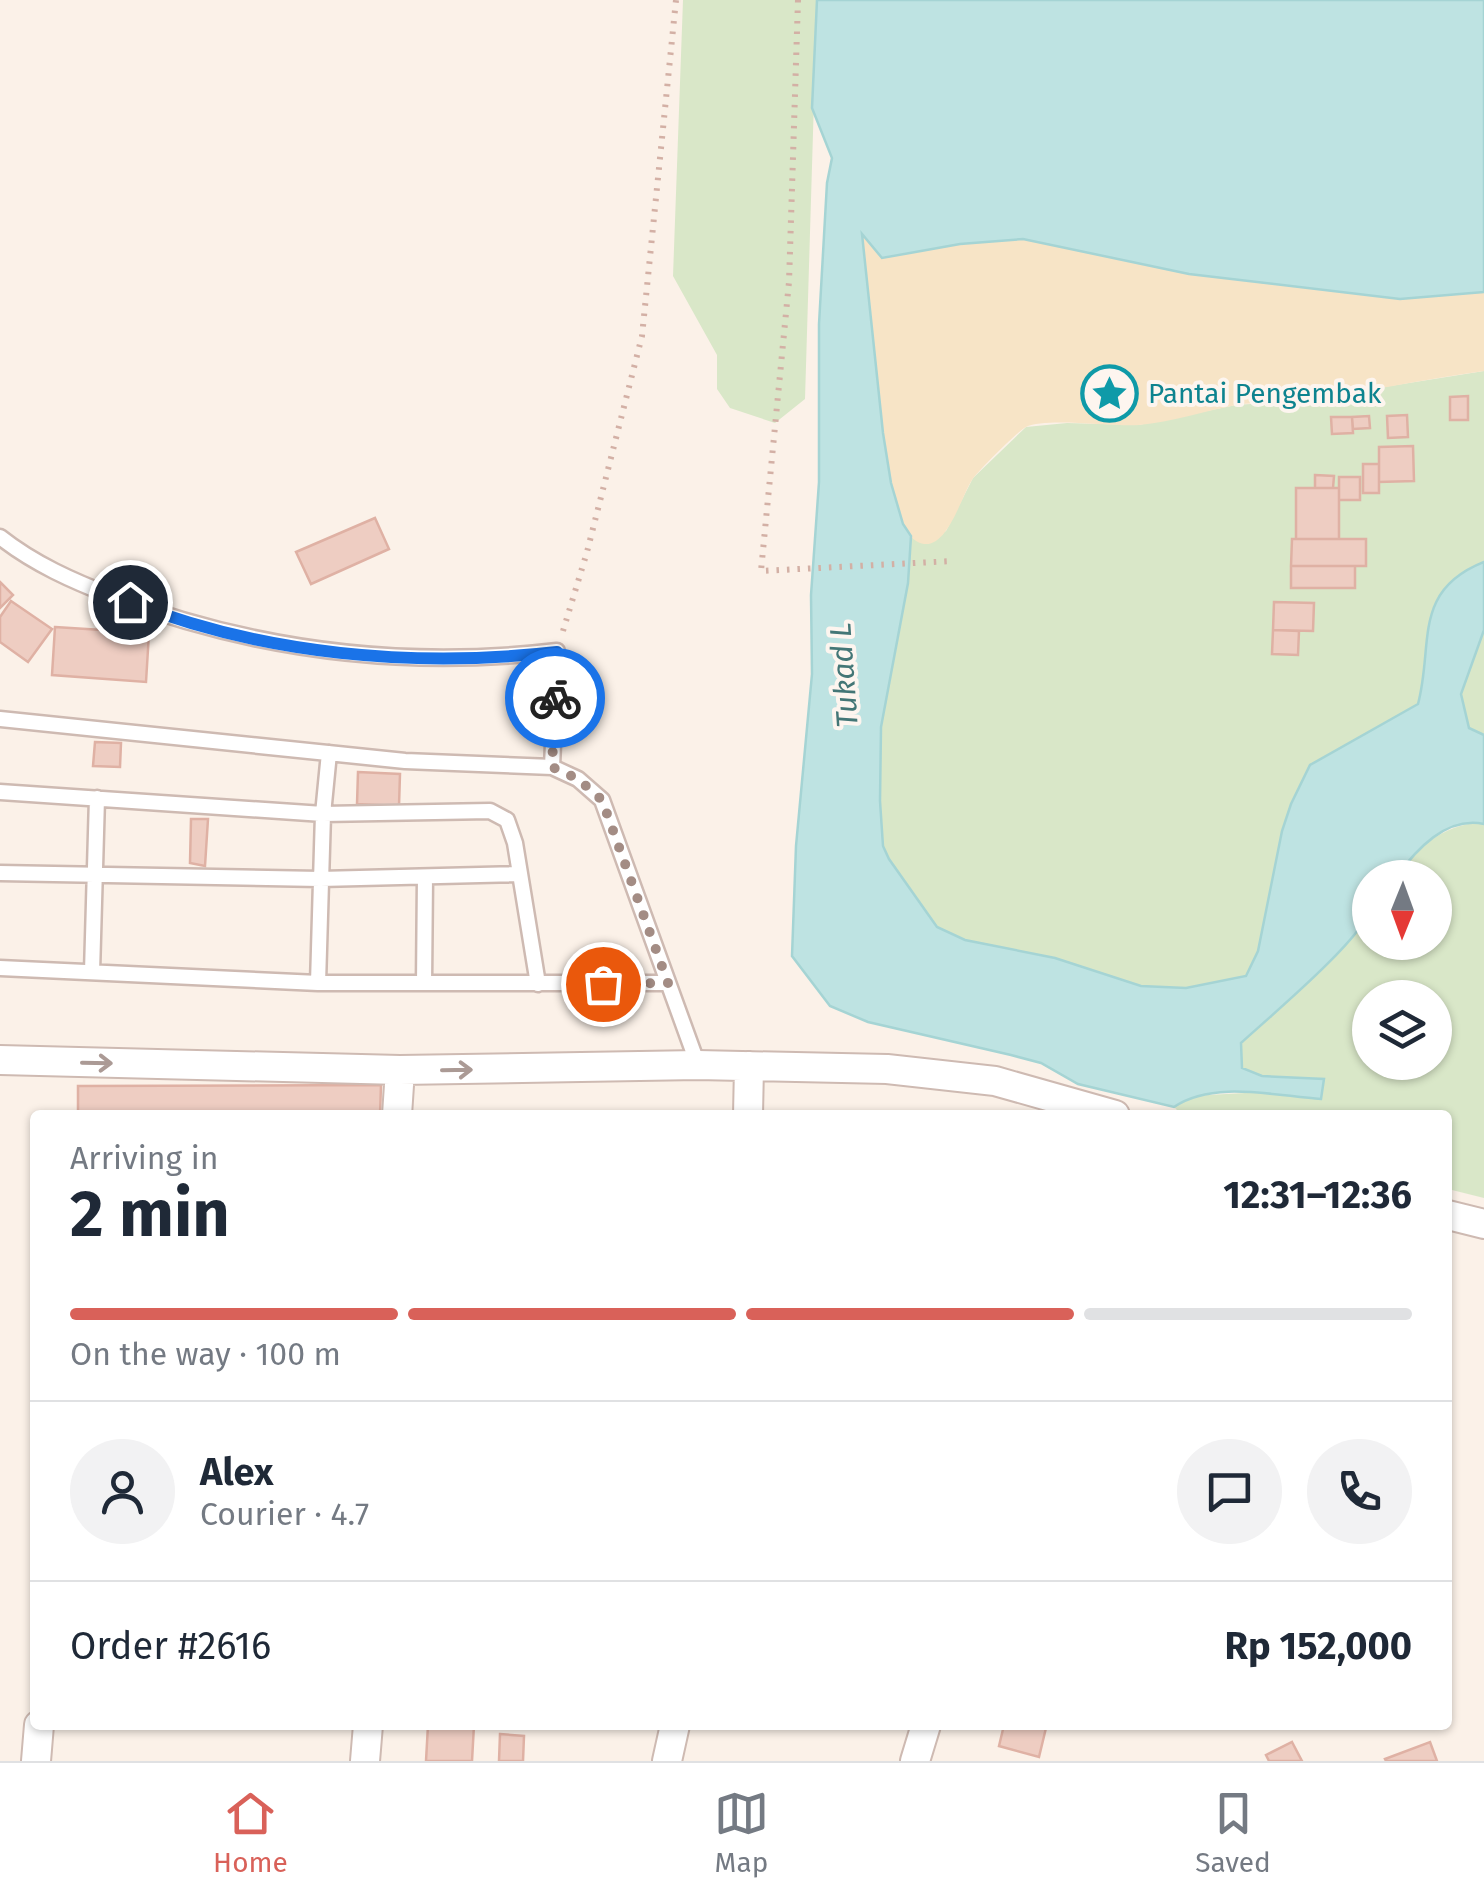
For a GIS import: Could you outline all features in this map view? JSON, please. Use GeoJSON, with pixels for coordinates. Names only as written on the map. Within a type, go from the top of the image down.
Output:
{"type":"FeatureCollection","features":[{"type":"Feature","properties":{"kind":"street"},"geometry":{"type":"LineString","coordinates":[[0,1060],[400,1070],[698,1065],[887,1070],[995,1081],[1097,1110]]}},
{"type":"Feature","properties":{"kind":"street"},"geometry":{"type":"LineString","coordinates":[[748,1110],[749,1066]]}},
{"type":"Feature","properties":{"kind":"street"},"geometry":{"type":"LineString","coordinates":[[397,1110],[400,1070]]}},
{"type":"Feature","properties":{"kind":"street"},"geometry":{"type":"LineString","coordinates":[[1452,1216],[1484,1224]]}},
{"type":"Feature","properties":{"kind":"street"},"geometry":{"type":"LineString","coordinates":[[36,1761],[39,1730]]}},
{"type":"Feature","properties":{"kind":"street"},"geometry":{"type":"LineString","coordinates":[[365,1761],[368,1730]]}},
{"type":"Feature","properties":{"kind":"street"},"geometry":{"type":"LineString","coordinates":[[667,1761],[674,1730]]}},
{"type":"Feature","properties":{"kind":"street"},"geometry":{"type":"LineString","coordinates":[[916,1761],[925,1730]]}},
{"type":"Feature","properties":{"kind":"lane"},"geometry":{"type":"LineString","coordinates":[[0,536],[22,555],[76,582],[156,613],[284,647],[368,656],[510,657],[557,652],[552,767]]}},
{"type":"Feature","properties":{"kind":"lane"},"geometry":{"type":"LineString","coordinates":[[0,720],[406,760],[552,767],[578,779],[602,800],[698,1065]]}},
{"type":"Feature","properties":{"kind":"lane"},"geometry":{"type":"LineString","coordinates":[[318,982],[323,814],[330,753]]}},
{"type":"Feature","properties":{"kind":"lane"},"geometry":{"type":"LineString","coordinates":[[0,792],[323,814],[490,812],[507,820],[515,842],[538,984]]}},
{"type":"Feature","properties":{"kind":"lane"},"geometry":{"type":"LineString","coordinates":[[92,972],[98,798]]}},
{"type":"Feature","properties":{"kind":"lane"},"geometry":{"type":"LineString","coordinates":[[0,872],[320,879],[520,874]]}},
{"type":"Feature","properties":{"kind":"lane"},"geometry":{"type":"LineString","coordinates":[[424,984],[425,877]]}},
{"type":"Feature","properties":{"kind":"lane"},"geometry":{"type":"LineString","coordinates":[[0,968],[318,982],[668,983]]}},
{"type":"Feature","properties":{"kind":"path"},"geometry":{"type":"LineString","coordinates":[[557,652],[588,552],[642,336],[676,0]]}},
{"type":"Feature","properties":{"kind":"path"},"geometry":{"type":"LineString","coordinates":[[798,0],[789,282],[761,571],[953,561]]}},
{"type":"Feature","properties":{"kind":"green space"},"geometry":{"type":"Polygon","coordinates":[[[683,0],[817,0],[805,399],[775,423],[730,408],[717,389],[717,355],[673,276],[683,0]]]}},
{"type":"Feature","properties":{"kind":"green space"},"geometry":{"type":"Polygon","coordinates":[[[1484,371],[1484,562],[1446,588],[1436,604],[1418,704],[1336,750],[1291,804],[1258,951],[1246,976],[1186,988],[1141,986],[1055,958],[965,940],[937,927],[883,846],[880,801],[881,727],[908,583],[911,536],[925,543],[946,531],[973,478],[1026,427],[1067,423],[1139,425],[1236,405],[1296,401],[1484,371]]]}},
{"type":"Feature","properties":{"kind":"green space"},"geometry":{"type":"Polygon","coordinates":[[[1484,630],[1484,735],[1469,728],[1461,694],[1484,630]]]}},
{"type":"Feature","properties":{"kind":"green space"},"geometry":{"type":"Polygon","coordinates":[[[1484,824],[1484,1198],[1452,1190],[1452,1110],[1177,1110],[1174,1107],[1189,1096],[1245,1093],[1315,1078],[1262,1076],[1242,1068],[1241,1042],[1309,980],[1352,933],[1352,960],[1452,960],[1452,860],[1410,860],[1442,833],[1484,824]]]}},
{"type":"Feature","properties":{"kind":"sand","name":"Pantai Pengembak"},"geometry":{"type":"Polygon","coordinates":[[[862,231],[960,244],[1023,239],[1189,274],[1400,299],[1484,292],[1484,371],[1297,401],[1236,405],[1151,424],[1049,423],[1026,427],[972,480],[941,536],[922,544],[911,537],[901,518],[892,485],[877,393],[862,231]]]}},
{"type":"Feature","properties":{"kind":"water","name":"Tukad L"},"geometry":{"type":"Polygon","coordinates":[[[817,0],[1484,0],[1484,292],[1400,299],[1189,274],[1023,239],[960,244],[882,258],[862,234],[891,483],[903,524],[911,536],[908,583],[881,727],[883,846],[937,927],[965,940],[1055,958],[1141,986],[1186,988],[1246,976],[1258,951],[1282,831],[1310,765],[1418,704],[1435,604],[1461,574],[1484,562],[1484,630],[1461,694],[1469,728],[1484,735],[1484,824],[1457,825],[1445,830],[1410,860],[1352,860],[1352,938],[1241,1043],[1242,1068],[1262,1076],[1324,1079],[1321,1099],[1226,1092],[1207,1094],[1174,1107],[1078,1084],[1041,1063],[868,1022],[830,1006],[792,956],[796,846],[812,674],[811,595],[819,482],[819,324],[827,183],[832,158],[812,108],[817,0]]]}},
{"type":"Feature","properties":{"kind":"building"},"geometry":{"type":"Polygon","coordinates":[[[1468,396],[1468,420],[1450,420],[1450,397],[1468,396]]]}},
{"type":"Feature","properties":{"kind":"building"},"geometry":{"type":"Polygon","coordinates":[[[1407,415],[1408,437],[1388,438],[1387,416],[1407,415]]]}},
{"type":"Feature","properties":{"kind":"building"},"geometry":{"type":"Polygon","coordinates":[[[1369,416],[1370,428],[1353,429],[1352,417],[1369,416]]]}},
{"type":"Feature","properties":{"kind":"building"},"geometry":{"type":"Polygon","coordinates":[[[1331,417],[1352,417],[1353,433],[1332,434],[1331,417]]]}},
{"type":"Feature","properties":{"kind":"building"},"geometry":{"type":"Polygon","coordinates":[[[1413,446],[1414,481],[1379,482],[1379,447],[1413,446]]]}},
{"type":"Feature","properties":{"kind":"building"},"geometry":{"type":"Polygon","coordinates":[[[1363,464],[1379,464],[1379,493],[1363,493],[1363,464]]]}},
{"type":"Feature","properties":{"kind":"building"},"geometry":{"type":"Polygon","coordinates":[[[1315,475],[1334,476],[1333,488],[1315,488],[1315,475]]]}},
{"type":"Feature","properties":{"kind":"building"},"geometry":{"type":"Polygon","coordinates":[[[1339,477],[1360,477],[1360,500],[1339,500],[1339,477]]]}},
{"type":"Feature","properties":{"kind":"building"},"geometry":{"type":"Polygon","coordinates":[[[1296,488],[1339,488],[1339,539],[1296,539],[1296,488]]]}},
{"type":"Feature","properties":{"kind":"building"},"geometry":{"type":"Polygon","coordinates":[[[375,518],[389,549],[311,584],[296,552],[375,518]]]}},
{"type":"Feature","properties":{"kind":"building"},"geometry":{"type":"Polygon","coordinates":[[[1292,539],[1366,539],[1366,566],[1291,566],[1292,539]]]}},
{"type":"Feature","properties":{"kind":"building"},"geometry":{"type":"Polygon","coordinates":[[[1291,566],[1355,566],[1355,588],[1291,588],[1291,566]]]}},
{"type":"Feature","properties":{"kind":"building"},"geometry":{"type":"Polygon","coordinates":[[[0,582],[13,595],[0,608],[0,582]]]}},
{"type":"Feature","properties":{"kind":"building"},"geometry":{"type":"Polygon","coordinates":[[[11,601],[52,629],[28,662],[0,642],[0,617],[11,601]]]}},
{"type":"Feature","properties":{"kind":"building"},"geometry":{"type":"Polygon","coordinates":[[[1274,602],[1314,603],[1313,631],[1273,630],[1274,602]]]}},
{"type":"Feature","properties":{"kind":"building"},"geometry":{"type":"Polygon","coordinates":[[[55,627],[149,633],[146,682],[52,675],[55,627]]]}},
{"type":"Feature","properties":{"kind":"building"},"geometry":{"type":"Polygon","coordinates":[[[1273,630],[1299,631],[1298,655],[1272,654],[1273,630]]]}},
{"type":"Feature","properties":{"kind":"building"},"geometry":{"type":"Polygon","coordinates":[[[95,742],[121,743],[120,767],[93,766],[95,742]]]}},
{"type":"Feature","properties":{"kind":"building"},"geometry":{"type":"Polygon","coordinates":[[[358,772],[400,774],[399,806],[357,804],[358,772]]]}},
{"type":"Feature","properties":{"kind":"building"},"geometry":{"type":"Polygon","coordinates":[[[191,819],[208,819],[205,866],[190,863],[191,819]]]}},
{"type":"Feature","properties":{"kind":"building"},"geometry":{"type":"Polygon","coordinates":[[[381,1085],[380,1110],[78,1110],[78,1086],[381,1085]]]}},
{"type":"Feature","properties":{"kind":"building"},"geometry":{"type":"Polygon","coordinates":[[[428,1730],[474,1730],[472,1761],[426,1761],[428,1730]]]}},
{"type":"Feature","properties":{"kind":"building"},"geometry":{"type":"Polygon","coordinates":[[[1003,1730],[1046,1730],[1039,1757],[999,1746],[1003,1730]]]}},
{"type":"Feature","properties":{"kind":"building"},"geometry":{"type":"Polygon","coordinates":[[[500,1734],[524,1736],[523,1761],[499,1761],[500,1734]]]}},
{"type":"Feature","properties":{"kind":"building"},"geometry":{"type":"Polygon","coordinates":[[[1292,1742],[1302,1761],[1269,1761],[1266,1755],[1292,1742]]]}},
{"type":"Feature","properties":{"kind":"building"},"geometry":{"type":"Polygon","coordinates":[[[1430,1742],[1437,1761],[1385,1759],[1430,1742]]]}},
{"type":"Feature","properties":{"kind":"way so far"},"geometry":{"type":"LineString","coordinates":[[555,698],[552,767],[578,779],[602,800],[668,983],[603,984]]}},
{"type":"Feature","properties":{"kind":"place","name":"Pantai Pengembak"},"geometry":{"type":"Point","coordinates":[1109,393]}},
{"type":"Feature","properties":{"kind":"route"},"geometry":{"type":"LineString","coordinates":[[130,602],[156,613],[284,647],[368,656],[510,657],[557,652],[555,698]]}}]}
